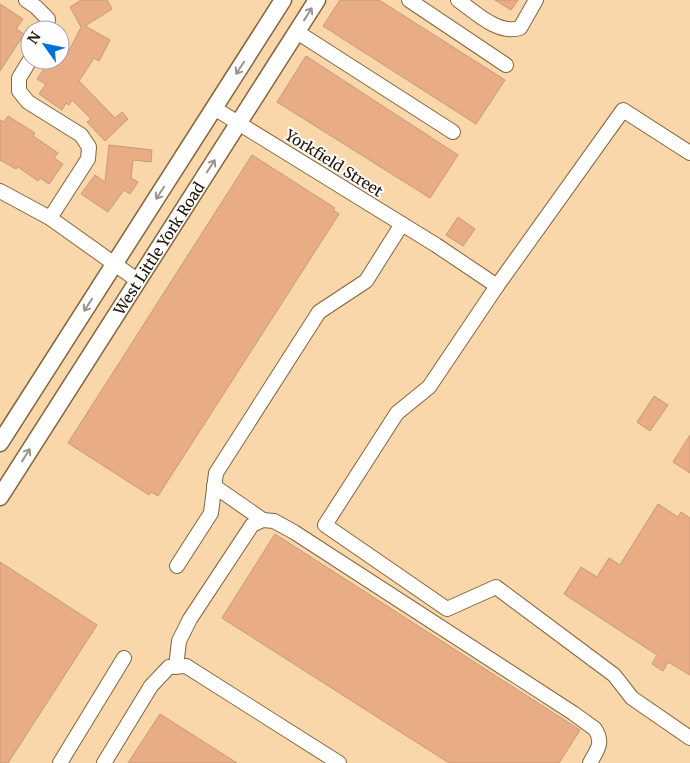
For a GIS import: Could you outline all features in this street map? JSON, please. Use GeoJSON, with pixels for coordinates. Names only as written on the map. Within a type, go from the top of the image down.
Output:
{"type":"FeatureCollection","features":[{"type":"Feature","properties":{"kind":"main road","name":"West Little York Road"},"geometry":{"type":"LineString","coordinates":[[0,443],[284,0]]}},
{"type":"Feature","properties":{"kind":"main road","name":"West Little York Road"},"geometry":{"type":"LineString","coordinates":[[0,497],[5,478],[137,280],[317,0]]}},
{"type":"Feature","properties":{"kind":"street"},"geometry":{"type":"LineString","coordinates":[[26,0],[36,7],[48,20]]}},
{"type":"Feature","properties":{"kind":"street"},"geometry":{"type":"LineString","coordinates":[[410,0],[506,65]]}},
{"type":"Feature","properties":{"kind":"street"},"geometry":{"type":"LineString","coordinates":[[458,0],[494,24],[512,30],[520,28],[536,0]]}},
{"type":"Feature","properties":{"kind":"street"},"geometry":{"type":"LineString","coordinates":[[297,32],[453,132]]}},
{"type":"Feature","properties":{"kind":"street"},"geometry":{"type":"LineString","coordinates":[[24,70],[19,78],[19,91],[28,102],[81,135],[89,147],[88,159],[50,218]]}},
{"type":"Feature","properties":{"kind":"street","name":"Yorkfield Street"},"geometry":{"type":"LineString","coordinates":[[214,108],[436,245],[497,286]]}},
{"type":"Feature","properties":{"kind":"street"},"geometry":{"type":"LineString","coordinates":[[690,153],[623,110],[497,286],[429,387],[397,413],[325,525],[447,609],[496,587],[614,675],[632,698],[690,738]]}},
{"type":"Feature","properties":{"kind":"street"},"geometry":{"type":"LineString","coordinates":[[0,191],[50,218],[137,280]]}},
{"type":"Feature","properties":{"kind":"street"},"geometry":{"type":"LineString","coordinates":[[177,566],[211,514],[216,473],[319,312],[366,281],[402,224]]}},
{"type":"Feature","properties":{"kind":"street"},"geometry":{"type":"LineString","coordinates":[[214,486],[263,520],[274,521],[294,532],[595,729],[599,736],[599,746],[590,763]]}},
{"type":"Feature","properties":{"kind":"street"},"geometry":{"type":"LineString","coordinates":[[176,667],[179,641],[190,619],[252,525],[263,520]]}},
{"type":"Feature","properties":{"kind":"street"},"geometry":{"type":"LineString","coordinates":[[60,763],[124,658]]}},
{"type":"Feature","properties":{"kind":"street"},"geometry":{"type":"LineString","coordinates":[[104,763],[151,686],[169,667],[186,666],[339,763]]}},
{"type":"Feature","properties":{"kind":"building"},"geometry":{"type":"Polygon","coordinates":[[[81,0],[107,0],[112,9],[85,26],[110,40],[99,61],[94,58],[79,81],[115,118],[122,112],[128,119],[105,141],[87,122],[91,119],[72,100],[69,105],[66,103],[62,110],[39,94],[46,84],[37,79],[43,70],[70,70],[70,49],[81,27],[70,7],[81,0]]]}},
{"type":"Feature","properties":{"kind":"building"},"geometry":{"type":"Polygon","coordinates":[[[340,0],[379,0],[505,80],[476,124],[323,26],[340,0]]]}},
{"type":"Feature","properties":{"kind":"building"},"geometry":{"type":"Polygon","coordinates":[[[495,0],[518,0],[511,10],[495,0]]]}},
{"type":"Feature","properties":{"kind":"building"},"geometry":{"type":"Polygon","coordinates":[[[0,4],[23,19],[20,20],[16,29],[20,32],[20,40],[0,71],[0,4]]]}},
{"type":"Feature","properties":{"kind":"building"},"geometry":{"type":"Polygon","coordinates":[[[306,56],[458,155],[430,198],[277,102],[306,56]]]}},
{"type":"Feature","properties":{"kind":"building"},"geometry":{"type":"Polygon","coordinates":[[[8,116],[35,133],[33,136],[58,153],[54,158],[63,164],[49,184],[40,178],[38,181],[18,167],[16,169],[0,160],[0,120],[4,122],[8,116]]]}},
{"type":"Feature","properties":{"kind":"building"},"geometry":{"type":"Polygon","coordinates":[[[109,145],[152,150],[151,162],[133,160],[131,178],[138,182],[130,194],[124,190],[108,212],[81,194],[95,175],[105,182],[109,145]]]}},
{"type":"Feature","properties":{"kind":"building"},"geometry":{"type":"Polygon","coordinates":[[[252,155],[335,208],[333,210],[339,214],[158,496],[151,492],[149,495],[68,443],[252,155]]]}},
{"type":"Feature","properties":{"kind":"building"},"geometry":{"type":"Polygon","coordinates":[[[458,217],[475,229],[463,246],[446,235],[458,217]]]}},
{"type":"Feature","properties":{"kind":"building"},"geometry":{"type":"Polygon","coordinates":[[[654,396],[668,405],[650,431],[637,422],[654,396]]]}},
{"type":"Feature","properties":{"kind":"building"},"geometry":{"type":"Polygon","coordinates":[[[690,435],[690,473],[673,462],[690,435]]]}},
{"type":"Feature","properties":{"kind":"building"},"geometry":{"type":"Polygon","coordinates":[[[658,504],[678,517],[681,512],[690,518],[690,675],[668,662],[663,671],[652,664],[657,655],[564,594],[581,567],[597,577],[609,558],[620,565],[658,504]]]}},
{"type":"Feature","properties":{"kind":"building"},"geometry":{"type":"Polygon","coordinates":[[[275,534],[580,730],[559,763],[449,763],[222,618],[275,534]]]}},
{"type":"Feature","properties":{"kind":"building"},"geometry":{"type":"Polygon","coordinates":[[[0,562],[97,625],[8,763],[0,763],[0,562]]]}},
{"type":"Feature","properties":{"kind":"building"},"geometry":{"type":"Polygon","coordinates":[[[160,714],[237,763],[128,763],[160,714]]]}}]}
